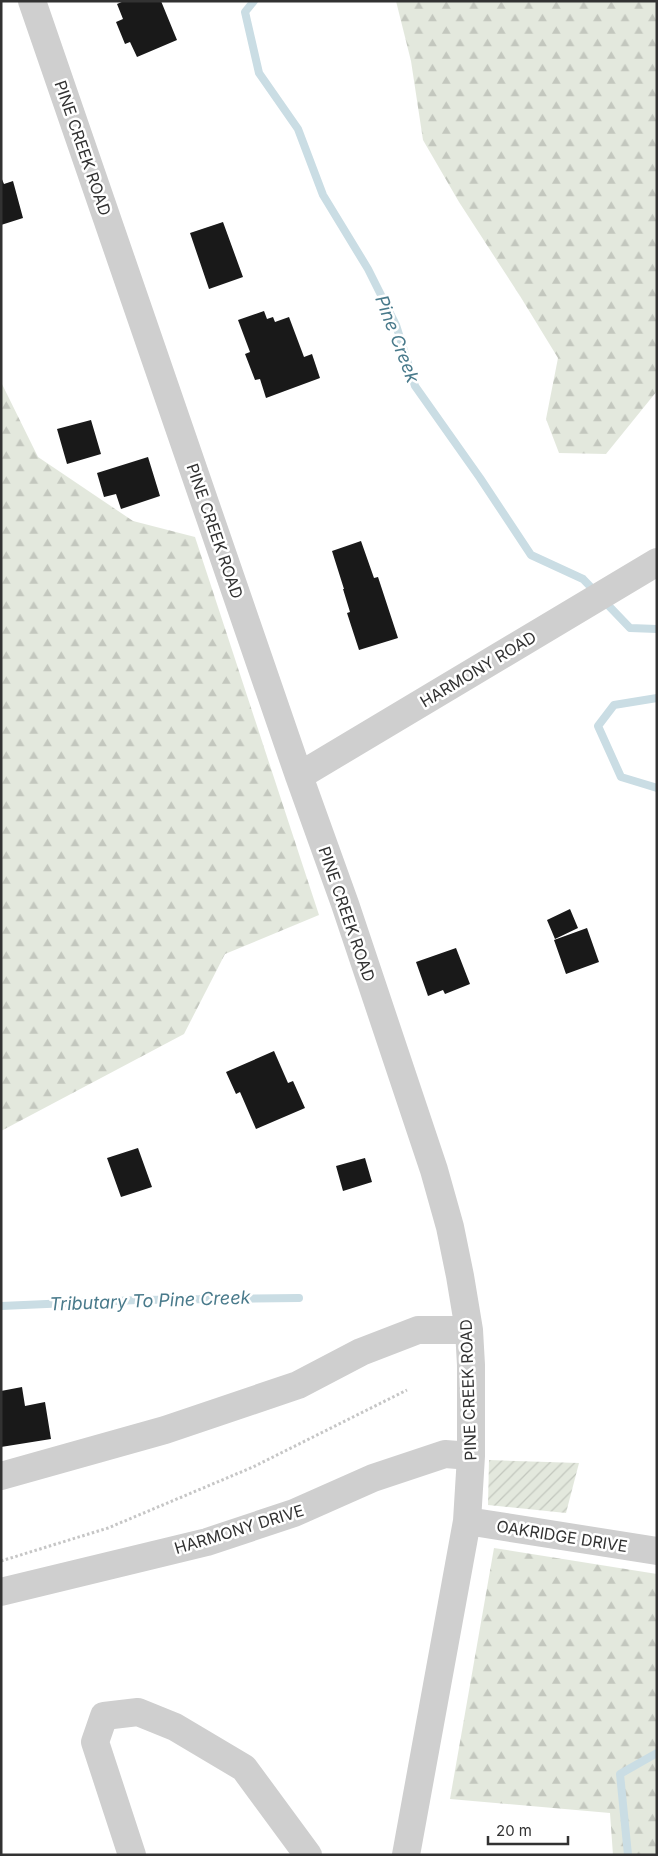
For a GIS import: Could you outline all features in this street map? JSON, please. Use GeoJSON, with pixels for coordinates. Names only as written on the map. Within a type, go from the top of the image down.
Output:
{"type":"FeatureCollection","features":[{"type":"Feature","properties":{"kind":"street","name":"PINE CREEK ROAD"},"geometry":{"type":"LineString","coordinates":[[32,1],[299,776],[345,904],[434,1170],[450,1227],[469,1330],[471,1456],[467,1521],[406,1855]]}},
{"type":"Feature","properties":{"kind":"street","name":"HARMONY ROAD"},"geometry":{"type":"LineString","coordinates":[[299,776],[657,562]]}},
{"type":"Feature","properties":{"kind":"street"},"geometry":{"type":"LineString","coordinates":[[1,1476],[165,1430],[298,1385],[361,1352],[418,1330],[469,1330]]}},
{"type":"Feature","properties":{"kind":"street","name":"HARMONY DRIVE"},"geometry":{"type":"LineString","coordinates":[[1,1592],[207,1542],[294,1513],[374,1478],[444,1454],[471,1456]]}},
{"type":"Feature","properties":{"kind":"street","name":"OAKRIDGE DRIVE"},"geometry":{"type":"LineString","coordinates":[[467,1521],[657,1551]]}},
{"type":"Feature","properties":{"kind":"street"},"geometry":{"type":"LineString","coordinates":[[132,1855],[95,1742],[104,1716],[138,1712],[175,1727],[244,1768],[308,1855]]}},
{"type":"Feature","properties":{"kind":"path"},"geometry":{"type":"LineString","coordinates":[[1,1561],[108,1528],[244,1471],[406,1390]]}},
{"type":"Feature","properties":{"kind":"green space"},"geometry":{"type":"Polygon","coordinates":[[[396,1],[657,1],[657,391],[606,454],[559,453],[546,419],[558,358],[459,202],[423,140],[411,61],[396,1]]]}},
{"type":"Feature","properties":{"kind":"green space"},"geometry":{"type":"Polygon","coordinates":[[[1,382],[38,457],[133,521],[195,537],[319,915],[225,954],[184,1034],[1,1131],[1,382]]]}},
{"type":"Feature","properties":{"kind":"green space"},"geometry":{"type":"Polygon","coordinates":[[[489,1460],[579,1463],[566,1513],[488,1505],[489,1460]]]}},
{"type":"Feature","properties":{"kind":"green space"},"geometry":{"type":"Polygon","coordinates":[[[494,1548],[657,1574],[657,1855],[613,1855],[610,1813],[450,1799],[494,1548]]]}},
{"type":"Feature","properties":{"kind":"building"},"geometry":{"type":"Polygon","coordinates":[[[124,1],[161,1],[177,40],[137,57],[130,42],[125,44],[116,22],[123,19],[117,4],[124,1]]]}},
{"type":"Feature","properties":{"kind":"building"},"geometry":{"type":"Polygon","coordinates":[[[1,177],[4,184],[13,181],[23,218],[1,225],[1,177]]]}},
{"type":"Feature","properties":{"kind":"building"},"geometry":{"type":"Polygon","coordinates":[[[223,222],[243,277],[209,289],[190,233],[223,222]]]}},
{"type":"Feature","properties":{"kind":"building"},"geometry":{"type":"Polygon","coordinates":[[[264,311],[267,319],[273,317],[275,322],[289,317],[304,357],[312,354],[320,378],[266,398],[260,379],[255,380],[245,354],[250,352],[238,320],[264,311]]]}},
{"type":"Feature","properties":{"kind":"building"},"geometry":{"type":"Polygon","coordinates":[[[91,420],[101,454],[67,464],[57,429],[91,420]]]}},
{"type":"Feature","properties":{"kind":"building"},"geometry":{"type":"Polygon","coordinates":[[[148,457],[160,496],[121,509],[116,494],[104,497],[97,473],[148,457]]]}},
{"type":"Feature","properties":{"kind":"building"},"geometry":{"type":"Polygon","coordinates":[[[361,541],[374,578],[378,577],[398,638],[359,650],[347,613],[350,612],[332,551],[361,541]]]}},
{"type":"Feature","properties":{"kind":"building"},"geometry":{"type":"Polygon","coordinates":[[[570,909],[578,928],[555,939],[547,920],[570,909]]]}},
{"type":"Feature","properties":{"kind":"building"},"geometry":{"type":"Polygon","coordinates":[[[587,928],[599,962],[566,974],[554,940],[587,928]]]}},
{"type":"Feature","properties":{"kind":"building"},"geometry":{"type":"Polygon","coordinates":[[[456,948],[470,984],[445,994],[443,990],[428,996],[416,962],[456,948]]]}},
{"type":"Feature","properties":{"kind":"building"},"geometry":{"type":"Polygon","coordinates":[[[274,1051],[288,1083],[293,1081],[305,1108],[256,1129],[240,1092],[236,1094],[226,1072],[274,1051]]]}},
{"type":"Feature","properties":{"kind":"building"},"geometry":{"type":"Polygon","coordinates":[[[138,1148],[152,1187],[121,1197],[107,1158],[138,1148]]]}},
{"type":"Feature","properties":{"kind":"building"},"geometry":{"type":"Polygon","coordinates":[[[365,1158],[372,1182],[343,1191],[336,1166],[365,1158]]]}},
{"type":"Feature","properties":{"kind":"building"},"geometry":{"type":"Polygon","coordinates":[[[22,1387],[25,1406],[45,1402],[51,1439],[1,1447],[1,1391],[22,1387]]]}},
{"type":"Feature","properties":{"kind":"waterway","name":"Pine Creek"},"geometry":{"type":"LineString","coordinates":[[254,1],[245,12],[259,73],[298,129],[323,195],[368,269],[396,325],[415,386],[480,478],[531,555],[583,579],[630,628],[657,629]]}},
{"type":"Feature","properties":{"kind":"waterway","name":"Pine Creek"},"geometry":{"type":"LineString","coordinates":[[657,698],[614,705],[598,726],[621,777],[657,788]]}},
{"type":"Feature","properties":{"kind":"waterway","name":"Tributary To Pine Creek"},"geometry":{"type":"LineString","coordinates":[[1,1306],[138,1300],[299,1298]]}},
{"type":"Feature","properties":{"kind":"waterway","name":"Pine Creek"},"geometry":{"type":"LineString","coordinates":[[628,1855],[620,1774],[657,1753]]}}]}
